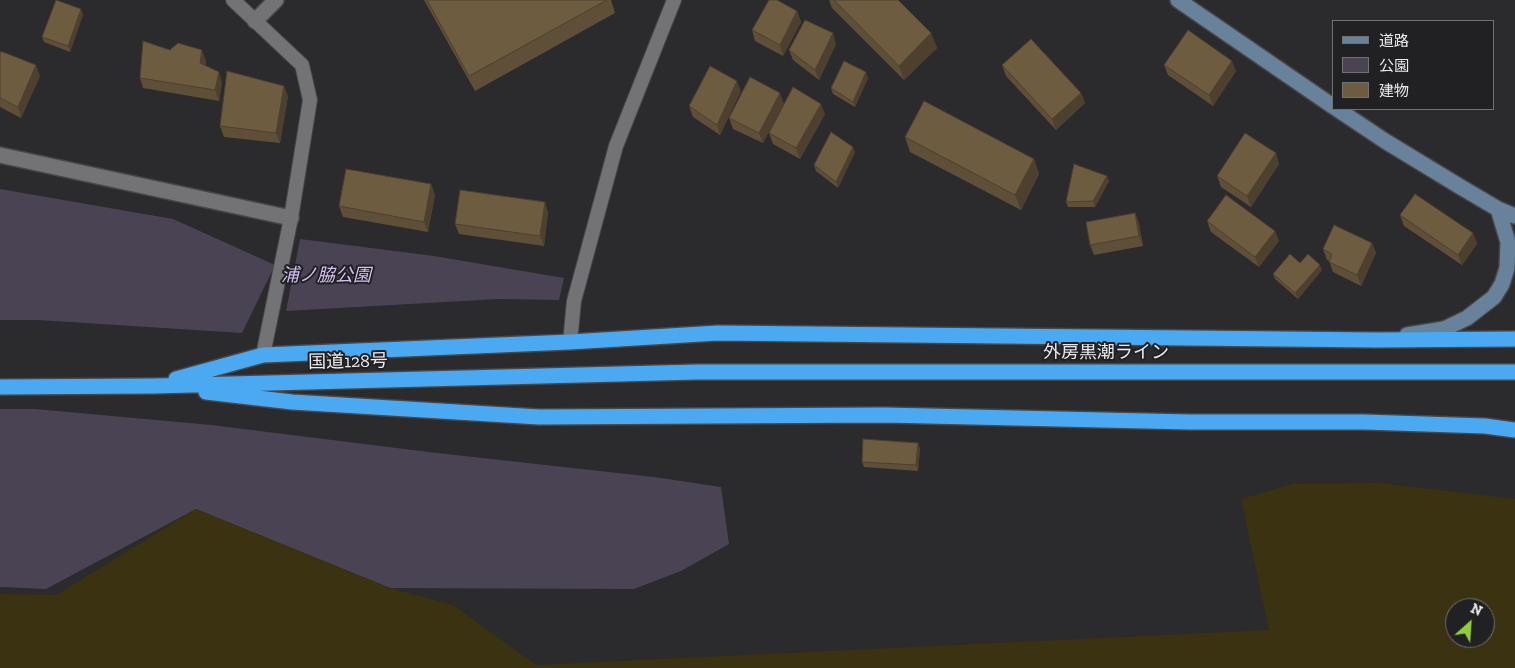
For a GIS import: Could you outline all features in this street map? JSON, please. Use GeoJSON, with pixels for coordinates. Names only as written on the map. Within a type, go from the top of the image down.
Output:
{"type":"FeatureCollection","features":[{"type":"Feature","properties":{"kind":"highway"},"geometry":{"type":"LineString","coordinates":[[153,386],[264,355],[570,342],[718,333],[1376,340],[1515,339]]}},
{"type":"Feature","properties":{"kind":"highway","name":"国道128号"},"geometry":{"type":"LineString","coordinates":[[0,387],[153,386],[697,372]]}},
{"type":"Feature","properties":{"kind":"highway","name":"外房黒潮ライン"},"geometry":{"type":"LineString","coordinates":[[697,372],[1515,372]]}},
{"type":"Feature","properties":{"kind":"highway"},"geometry":{"type":"LineString","coordinates":[[153,386],[292,402],[539,418],[885,415],[1189,422],[1364,422],[1485,426],[1515,430]]}},
{"type":"Feature","properties":{"kind":"main road"},"geometry":{"type":"LineString","coordinates":[[1178,0],[1332,106]]}},
{"type":"Feature","properties":{"kind":"main road"},"geometry":{"type":"LineString","coordinates":[[1338,110],[1385,141],[1498,209],[1515,216]]}},
{"type":"Feature","properties":{"kind":"main road"},"geometry":{"type":"LineString","coordinates":[[1376,340],[1444,329],[1466,318],[1494,297],[1502,284],[1507,268],[1508,242],[1498,209]]}},
{"type":"Feature","properties":{"kind":"street"},"geometry":{"type":"LineString","coordinates":[[255,21],[276,0]]}},
{"type":"Feature","properties":{"kind":"street"},"geometry":{"type":"LineString","coordinates":[[0,155],[291,218]]}},
{"type":"Feature","properties":{"kind":"street"},"geometry":{"type":"LineString","coordinates":[[1498,209],[1515,205]]}},
{"type":"Feature","properties":{"kind":"lane"},"geometry":{"type":"LineString","coordinates":[[233,0],[302,65],[310,100],[291,218],[264,355]]}},
{"type":"Feature","properties":{"kind":"lane"},"geometry":{"type":"LineString","coordinates":[[570,342],[574,301],[616,146],[674,0]]}},
{"type":"Feature","properties":{"kind":"green space"},"geometry":{"type":"Polygon","coordinates":[[[0,189],[173,219],[275,265],[242,333],[38,320],[0,320],[0,189]]]}},
{"type":"Feature","properties":{"kind":"green space","name":"浦ノ脇公園"},"geometry":{"type":"Polygon","coordinates":[[[300,239],[434,256],[564,278],[559,300],[498,299],[286,311],[300,239]]]}},
{"type":"Feature","properties":{"kind":"green space"},"geometry":{"type":"Polygon","coordinates":[[[0,409],[35,409],[211,425],[654,477],[721,487],[729,544],[681,571],[634,589],[390,588],[196,509],[46,589],[0,587],[0,409]]]}},
{"type":"Feature","properties":{"kind":"sand"},"geometry":{"type":"Polygon","coordinates":[[[1380,483],[1515,499],[1515,668],[0,668],[0,594],[56,595],[196,509],[390,588],[453,605],[536,665],[1269,630],[1241,499],[1293,484],[1380,483]]]}},
{"type":"Feature","properties":{"kind":"building"},"geometry":{"type":"Polygon","coordinates":[[[56,0],[81,9],[68,46],[42,37],[56,0]]]}},
{"type":"Feature","properties":{"kind":"building"},"geometry":{"type":"Polygon","coordinates":[[[427,0],[607,0],[469,76],[427,0]]]}},
{"type":"Feature","properties":{"kind":"building"},"geometry":{"type":"Polygon","coordinates":[[[769,0],[777,0],[797,11],[780,45],[752,30],[769,0]]]}},
{"type":"Feature","properties":{"kind":"building"},"geometry":{"type":"Polygon","coordinates":[[[834,0],[898,0],[931,33],[899,66],[834,0]]]}},
{"type":"Feature","properties":{"kind":"building"},"geometry":{"type":"Polygon","coordinates":[[[805,20],[833,33],[815,70],[789,50],[805,20]]]}},
{"type":"Feature","properties":{"kind":"building"},"geometry":{"type":"Polygon","coordinates":[[[1188,30],[1232,61],[1209,95],[1164,65],[1188,30]]]}},
{"type":"Feature","properties":{"kind":"building"},"geometry":{"type":"Polygon","coordinates":[[[1031,39],[1081,93],[1052,119],[1002,65],[1031,39]]]}},
{"type":"Feature","properties":{"kind":"building"},"geometry":{"type":"Polygon","coordinates":[[[143,41],[170,50],[178,43],[202,50],[200,63],[219,72],[215,90],[140,78],[143,41]]]}},
{"type":"Feature","properties":{"kind":"building"},"geometry":{"type":"Polygon","coordinates":[[[0,52],[36,65],[18,107],[0,98],[0,52]]]}},
{"type":"Feature","properties":{"kind":"building"},"geometry":{"type":"Polygon","coordinates":[[[844,61],[866,72],[853,102],[831,88],[844,61]]]}},
{"type":"Feature","properties":{"kind":"building"},"geometry":{"type":"Polygon","coordinates":[[[710,66],[737,81],[717,125],[689,106],[710,66]]]}},
{"type":"Feature","properties":{"kind":"building"},"geometry":{"type":"Polygon","coordinates":[[[227,71],[284,86],[276,133],[220,126],[227,71]]]}},
{"type":"Feature","properties":{"kind":"building"},"geometry":{"type":"Polygon","coordinates":[[[750,77],[780,93],[759,133],[729,118],[750,77]]]}},
{"type":"Feature","properties":{"kind":"building"},"geometry":{"type":"Polygon","coordinates":[[[793,87],[821,104],[796,148],[769,133],[793,87]]]}},
{"type":"Feature","properties":{"kind":"building"},"geometry":{"type":"Polygon","coordinates":[[[924,101],[1034,159],[1015,195],[905,137],[924,101]]]}},
{"type":"Feature","properties":{"kind":"building"},"geometry":{"type":"Polygon","coordinates":[[[831,132],[853,147],[836,182],[814,165],[831,132]]]}},
{"type":"Feature","properties":{"kind":"building"},"geometry":{"type":"Polygon","coordinates":[[[1245,133],[1276,153],[1247,196],[1217,176],[1245,133]]]}},
{"type":"Feature","properties":{"kind":"building"},"geometry":{"type":"Polygon","coordinates":[[[1074,164],[1107,176],[1093,201],[1066,202],[1074,164]]]}},
{"type":"Feature","properties":{"kind":"building"},"geometry":{"type":"Polygon","coordinates":[[[346,169],[431,184],[424,222],[339,206],[346,169]]]}},
{"type":"Feature","properties":{"kind":"building"},"geometry":{"type":"Polygon","coordinates":[[[460,190],[545,202],[540,236],[455,224],[460,190]]]}},
{"type":"Feature","properties":{"kind":"building"},"geometry":{"type":"Polygon","coordinates":[[[1415,194],[1473,233],[1458,255],[1400,215],[1415,194]]]}},
{"type":"Feature","properties":{"kind":"building"},"geometry":{"type":"Polygon","coordinates":[[[1226,195],[1275,231],[1255,257],[1207,221],[1226,195]]]}},
{"type":"Feature","properties":{"kind":"building"},"geometry":{"type":"Polygon","coordinates":[[[1135,213],[1139,236],[1090,245],[1086,222],[1135,213]]]}},
{"type":"Feature","properties":{"kind":"building"},"geometry":{"type":"Polygon","coordinates":[[[1334,225],[1372,243],[1357,275],[1329,262],[1332,254],[1323,249],[1334,225]]]}},
{"type":"Feature","properties":{"kind":"building"},"geometry":{"type":"Polygon","coordinates":[[[1290,254],[1300,263],[1308,254],[1320,265],[1295,293],[1273,274],[1290,254]]]}},
{"type":"Feature","properties":{"kind":"building"},"geometry":{"type":"Polygon","coordinates":[[[863,439],[918,443],[916,465],[862,462],[863,439]]]}}]}
